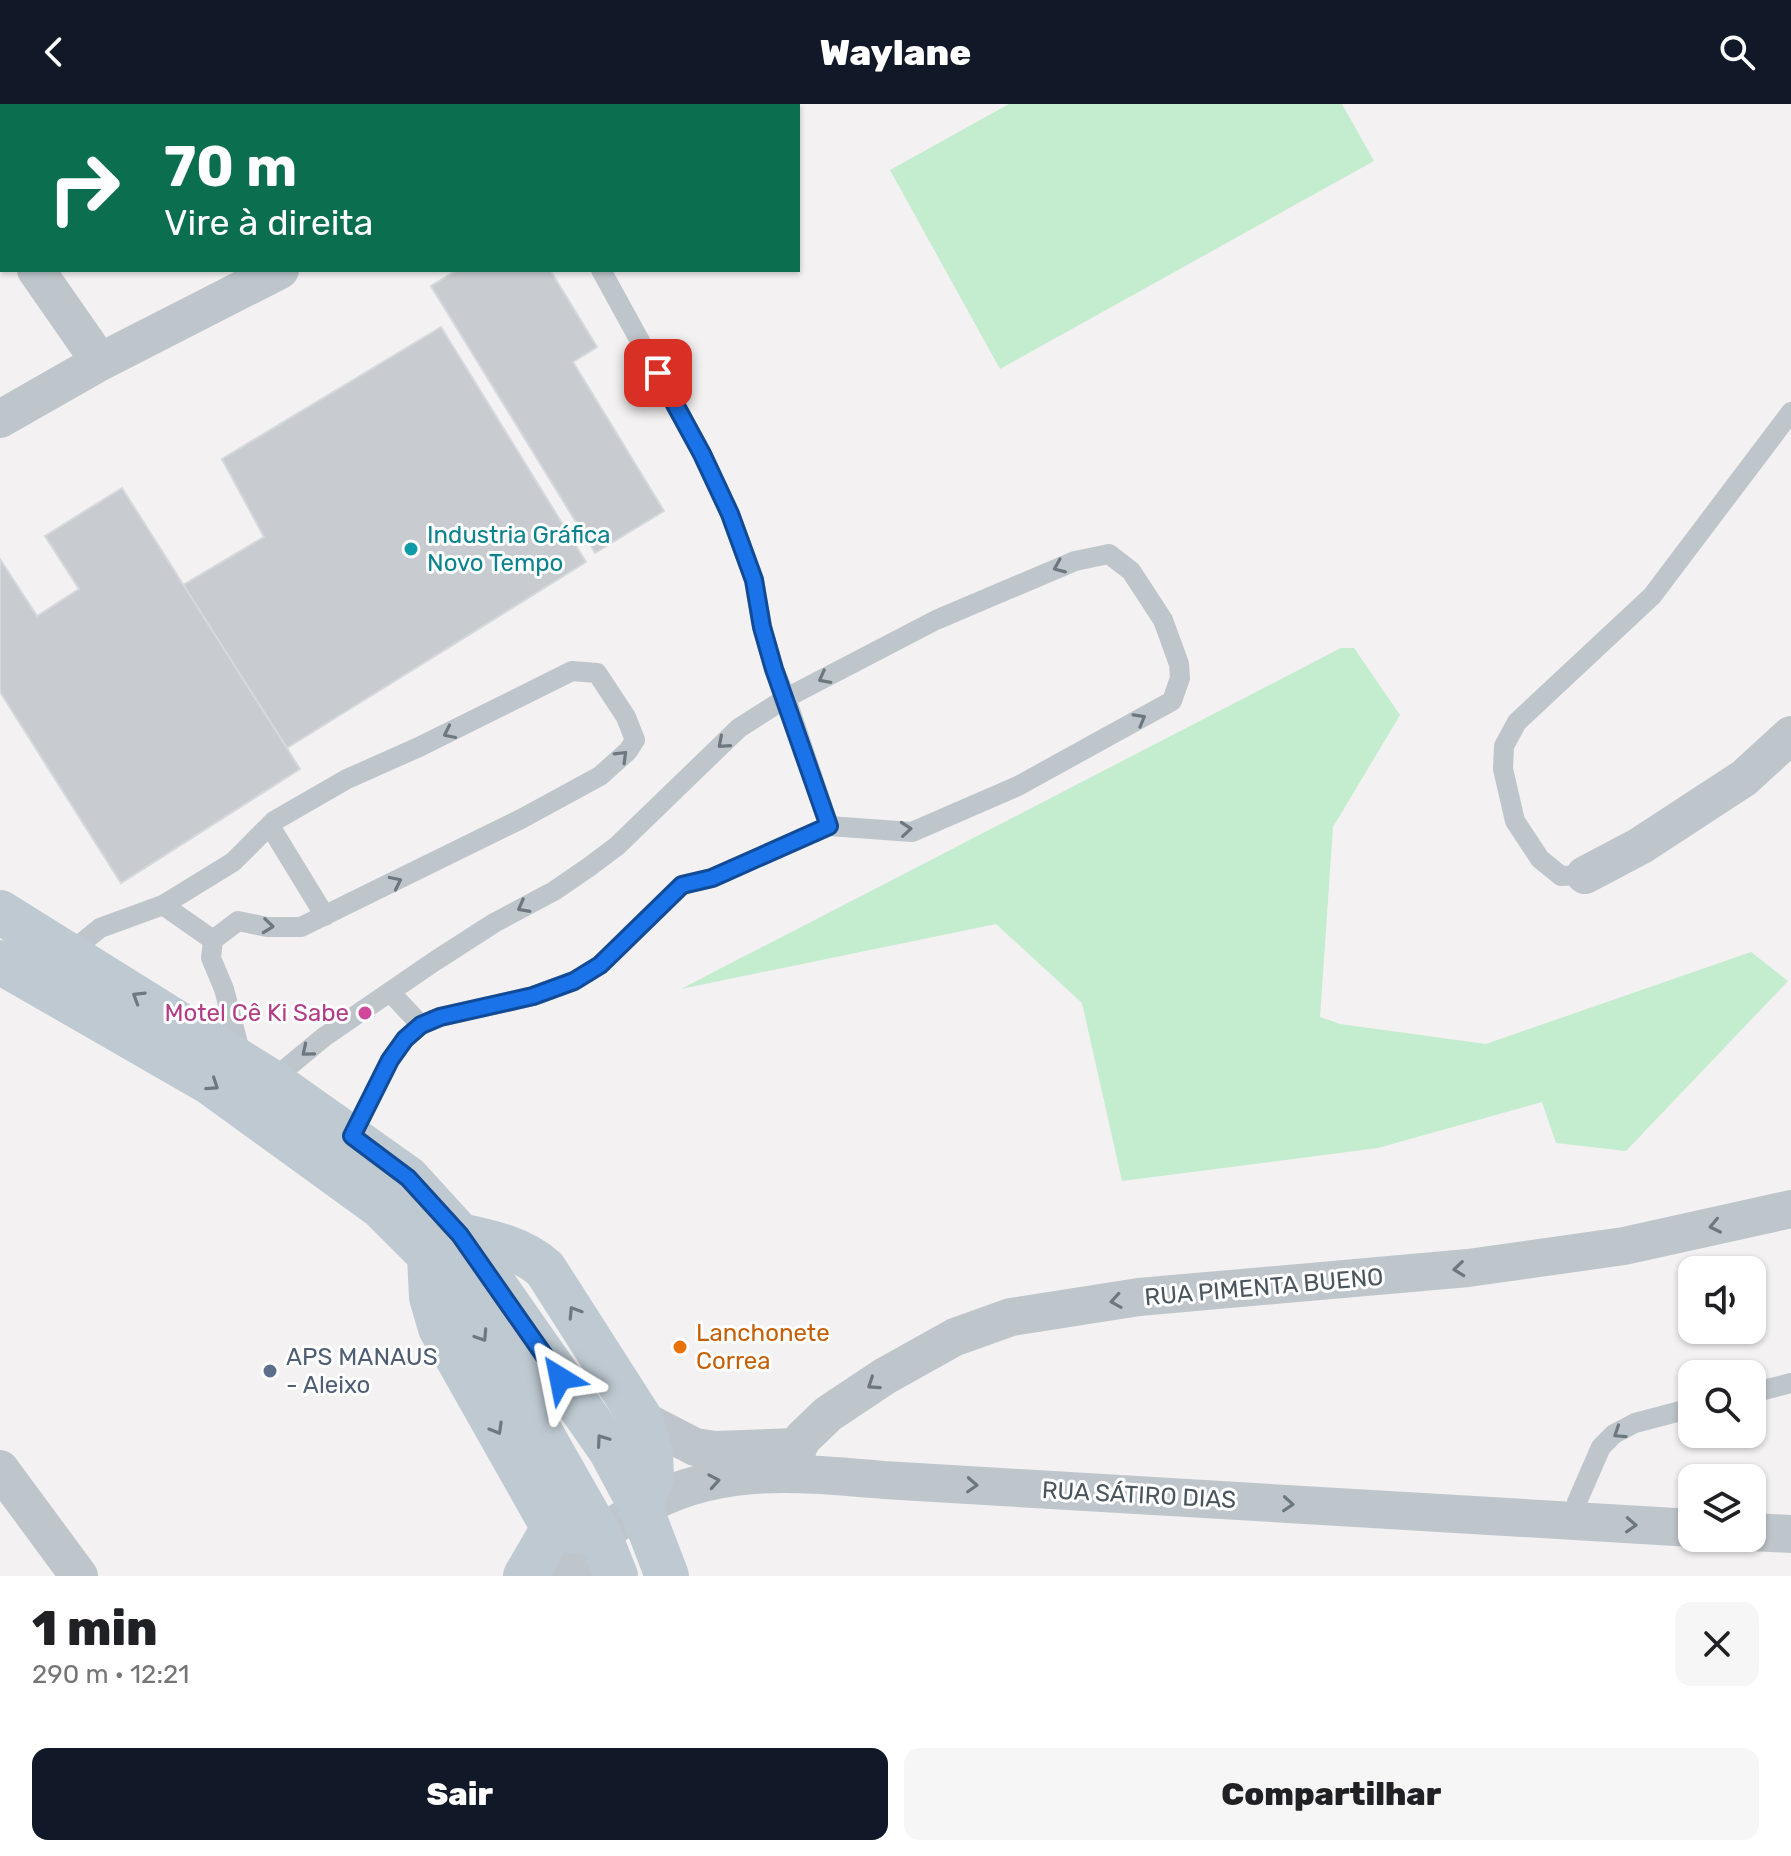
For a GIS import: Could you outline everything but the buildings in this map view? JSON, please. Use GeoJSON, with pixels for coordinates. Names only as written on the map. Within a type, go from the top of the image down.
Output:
{"type":"FeatureCollection","features":[{"type":"Feature","properties":{"kind":"main road"},"geometry":{"type":"LineString","coordinates":[[0,912],[257,1072],[408,1178],[514,1385],[600,1536],[616,1576]]}},
{"type":"Feature","properties":{"kind":"main road"},"geometry":{"type":"LineString","coordinates":[[0,962],[210,1083],[381,1207],[444,1245],[610,1450],[641,1508],[667,1576]]}},
{"type":"Feature","properties":{"kind":"main road"},"geometry":{"type":"LineString","coordinates":[[444,1245],[487,1240],[534,1259],[545,1269],[641,1419],[651,1454],[652,1477],[641,1508]]}},
{"type":"Feature","properties":{"kind":"main road"},"geometry":{"type":"LineString","coordinates":[[444,1245],[430,1289],[440,1328],[553,1528]]}},
{"type":"Feature","properties":{"kind":"main road"},"geometry":{"type":"LineString","coordinates":[[553,1528],[600,1536]]}},
{"type":"Feature","properties":{"kind":"main road"},"geometry":{"type":"LineString","coordinates":[[525,1576],[553,1528]]}},
{"type":"Feature","properties":{"kind":"street"},"geometry":{"type":"LineString","coordinates":[[37,272],[100,362]]}},
{"type":"Feature","properties":{"kind":"street"},"geometry":{"type":"LineString","coordinates":[[0,419],[100,362],[276,272]]}},
{"type":"Feature","properties":{"kind":"street"},"geometry":{"type":"LineString","coordinates":[[1585,875],[1640,846],[1744,778],[1791,735]]}},
{"type":"Feature","properties":{"kind":"street","name":"RUA PIMENTA BUENO"},"geometry":{"type":"LineString","coordinates":[[795,1460],[813,1426],[885,1376],[955,1337],[1011,1317],[1139,1297],[1468,1268],[1624,1246],[1791,1209]]}},
{"type":"Feature","properties":{"kind":"street","name":"RUA SÁTIRO DIAS"},"geometry":{"type":"LineString","coordinates":[[641,1419],[695,1447],[795,1460],[899,1481],[1678,1527]]}},
{"type":"Feature","properties":{"kind":"street","name":"RUA SÁTIRO DIAS"},"geometry":{"type":"LineString","coordinates":[[570,1576],[600,1536],[641,1508],[678,1490],[709,1480],[795,1460]]}},
{"type":"Feature","properties":{"kind":"street"},"geometry":{"type":"LineString","coordinates":[[0,1469],[79,1576]]}},
{"type":"Feature","properties":{"kind":"street"},"geometry":{"type":"LineString","coordinates":[[1766,1533],[1791,1534]]}},
{"type":"Feature","properties":{"kind":"lane"},"geometry":{"type":"LineString","coordinates":[[602,272],[702,454],[730,514],[754,580],[762,627],[774,669],[829,826]]}},
{"type":"Feature","properties":{"kind":"lane"},"geometry":{"type":"LineString","coordinates":[[1585,875],[1561,876],[1540,859],[1515,821],[1503,769],[1504,746],[1517,722],[1652,596],[1791,412]]}},
{"type":"Feature","properties":{"kind":"lane"},"geometry":{"type":"LineString","coordinates":[[68,954],[100,928],[163,905],[233,862],[274,821],[347,779],[572,671],[597,673],[626,717],[635,740],[628,751],[600,776],[509,825],[301,927],[267,927],[238,921],[213,940],[211,958],[257,1072],[324,1037],[494,923],[554,891],[589,867],[617,846],[739,728],[786,698],[936,620],[1075,561],[1109,554],[1131,571],[1163,620],[1179,664],[1180,678],[1172,701],[1018,786],[912,832],[829,826],[712,878],[682,885],[600,965],[574,981],[533,996],[440,1017],[421,1025],[405,1039],[390,1060],[352,1136]]}},
{"type":"Feature","properties":{"kind":"lane"},"geometry":{"type":"LineString","coordinates":[[270,826],[325,916]]}},
{"type":"Feature","properties":{"kind":"lane"},"geometry":{"type":"LineString","coordinates":[[163,905],[213,940]]}},
{"type":"Feature","properties":{"kind":"lane"},"geometry":{"type":"LineString","coordinates":[[390,992],[421,1025]]}},
{"type":"Feature","properties":{"kind":"lane"},"geometry":{"type":"LineString","coordinates":[[1766,1389],[1791,1383]]}},
{"type":"Feature","properties":{"kind":"lane"},"geometry":{"type":"LineString","coordinates":[[1578,1522],[1577,1502],[1601,1447],[1614,1434],[1635,1423],[1678,1412]]}},
{"type":"Feature","properties":{"kind":"green space"},"geometry":{"type":"Polygon","coordinates":[[[1009,104],[1342,104],[1374,161],[1000,369],[890,170],[1009,104]]]}},
{"type":"Feature","properties":{"kind":"green space"},"geometry":{"type":"Polygon","coordinates":[[[1341,648],[1354,648],[1400,715],[1333,827],[1320,1017],[1340,1024],[1486,1044],[1751,952],[1788,981],[1626,1151],[1556,1143],[1542,1102],[1378,1148],[1122,1181],[1082,1003],[996,924],[681,989],[1341,648]]]}},
{"type":"Feature","properties":{"kind":"place","name":"Industria Gráfica Novo Tempo"},"geometry":{"type":"Point","coordinates":[411,549]}},
{"type":"Feature","properties":{"kind":"place","name":"Motel Cê Ki Sabe"},"geometry":{"type":"Point","coordinates":[365,1013]}},
{"type":"Feature","properties":{"kind":"place","name":"Lanchonete Correa"},"geometry":{"type":"Point","coordinates":[680,1347]}},
{"type":"Feature","properties":{"kind":"place","name":"APS MANAUS - Aleixo"},"geometry":{"type":"Point","coordinates":[270,1371]}},
{"type":"Feature","properties":{"kind":"route"},"geometry":{"type":"LineString","coordinates":[[560,1378],[460,1235],[408,1178],[352,1136],[390,1060],[405,1039],[421,1025],[440,1017],[533,996],[574,981],[600,965],[682,885],[712,878],[829,826],[774,669],[762,627],[754,580],[730,514],[658,373]]}}]}
